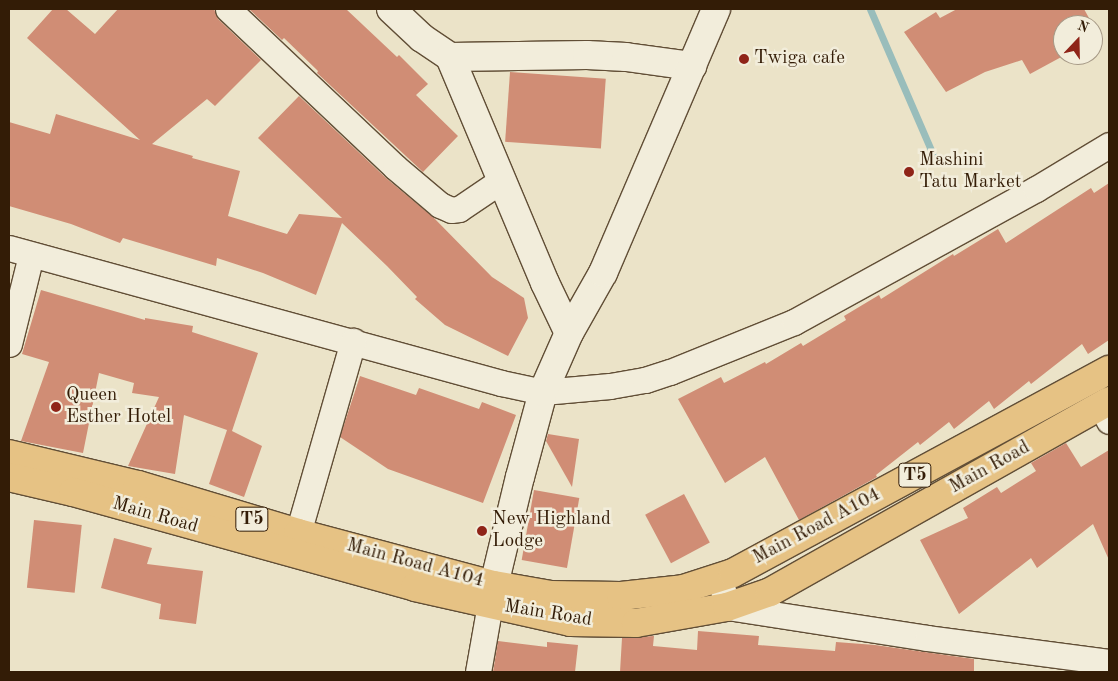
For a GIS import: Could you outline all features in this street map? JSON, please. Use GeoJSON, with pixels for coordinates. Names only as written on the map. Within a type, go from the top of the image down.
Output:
{"type":"FeatureCollection","features":[{"type":"Feature","properties":{"kind":"highway","name":"Main Road A104"},"geometry":{"type":"LineString","coordinates":[[9,454],[138,486],[298,533],[492,595],[621,596],[683,589],[732,573],[1109,370]]}},
{"type":"Feature","properties":{"kind":"highway","name":"Main Road"},"geometry":{"type":"LineString","coordinates":[[9,478],[73,492],[415,587],[492,595],[570,622],[636,623],[727,607],[770,592],[1106,409]]}},
{"type":"Feature","properties":{"kind":"street"},"geometry":{"type":"LineString","coordinates":[[228,9],[395,167],[440,205],[451,210],[458,208],[502,180]]}},
{"type":"Feature","properties":{"kind":"street"},"geometry":{"type":"LineString","coordinates":[[391,9],[422,38],[450,57],[496,58],[587,55],[626,57],[692,66]]}},
{"type":"Feature","properties":{"kind":"street"},"geometry":{"type":"LineString","coordinates":[[478,672],[492,595],[520,477],[543,392],[569,333],[603,273],[716,9]]}},
{"type":"Feature","properties":{"kind":"street"},"geometry":{"type":"LineString","coordinates":[[450,57],[545,283],[569,333]]}},
{"type":"Feature","properties":{"kind":"street"},"geometry":{"type":"LineString","coordinates":[[9,344],[20,251],[493,381],[543,392],[645,380],[670,372],[784,326],[1036,189],[1109,145]]}},
{"type":"Feature","properties":{"kind":"street"},"geometry":{"type":"LineString","coordinates":[[298,533],[353,341]]}},
{"type":"Feature","properties":{"kind":"street"},"geometry":{"type":"LineString","coordinates":[[720,577],[727,607],[927,638],[1109,662]]}},
{"type":"Feature","properties":{"kind":"building"},"geometry":{"type":"Polygon","coordinates":[[[53,9],[66,9],[95,34],[118,9],[214,9],[218,19],[261,60],[215,106],[207,99],[152,144],[193,156],[192,158],[240,171],[228,216],[287,234],[299,214],[342,218],[258,138],[299,96],[386,178],[434,218],[492,277],[524,298],[528,318],[508,356],[445,325],[415,299],[417,297],[342,223],[316,295],[263,273],[217,258],[216,266],[123,238],[120,243],[71,224],[9,206],[9,122],[50,134],[56,114],[140,140],[27,38],[53,9]]]}},
{"type":"Feature","properties":{"kind":"building"},"geometry":{"type":"Polygon","coordinates":[[[249,9],[346,9],[397,57],[399,55],[428,84],[416,95],[458,136],[423,172],[317,73],[318,71],[284,38],[282,40],[249,9]]]}},
{"type":"Feature","properties":{"kind":"building"},"geometry":{"type":"Polygon","coordinates":[[[957,9],[1084,9],[1087,15],[1053,15],[1053,62],[1030,74],[1022,60],[985,72],[946,92],[904,32],[936,12],[940,18],[957,9]]]}},
{"type":"Feature","properties":{"kind":"building"},"geometry":{"type":"Polygon","coordinates":[[[510,72],[606,79],[601,149],[505,142],[510,72]]]}},
{"type":"Feature","properties":{"kind":"building"},"geometry":{"type":"Polygon","coordinates":[[[1109,183],[1109,340],[1088,354],[1082,344],[1031,384],[1029,381],[994,409],[989,401],[954,429],[949,422],[920,445],[918,442],[876,475],[877,477],[799,520],[765,457],[725,483],[678,399],[721,377],[724,383],[765,362],[766,364],[801,343],[803,346],[846,320],[844,316],[879,295],[881,299],[953,254],[954,256],[998,229],[1006,243],[1091,188],[1094,193],[1109,183]]]}},
{"type":"Feature","properties":{"kind":"building"},"geometry":{"type":"Polygon","coordinates":[[[41,290],[145,320],[145,318],[193,326],[192,332],[258,353],[232,431],[262,446],[244,497],[209,484],[227,430],[184,415],[175,474],[128,466],[159,397],[132,393],[134,383],[99,373],[83,453],[21,441],[49,362],[22,354],[41,290]]]}},
{"type":"Feature","properties":{"kind":"building"},"geometry":{"type":"Polygon","coordinates":[[[360,376],[416,395],[419,388],[479,409],[482,402],[516,415],[483,503],[388,469],[340,437],[360,376]]]}},
{"type":"Feature","properties":{"kind":"building"},"geometry":{"type":"Polygon","coordinates":[[[548,434],[579,439],[572,487],[546,441],[548,434]]]}},
{"type":"Feature","properties":{"kind":"building"},"geometry":{"type":"Polygon","coordinates":[[[1066,443],[1081,467],[1109,450],[1109,560],[1093,524],[1037,568],[1031,558],[959,614],[920,540],[968,518],[963,508],[997,487],[1001,493],[1036,471],[1031,463],[1066,443]]]}},
{"type":"Feature","properties":{"kind":"building"},"geometry":{"type":"Polygon","coordinates":[[[534,490],[579,498],[567,568],[522,560],[534,490]]]}},
{"type":"Feature","properties":{"kind":"building"},"geometry":{"type":"Polygon","coordinates":[[[684,494],[710,543],[671,563],[645,515],[684,494]]]}},
{"type":"Feature","properties":{"kind":"building"},"geometry":{"type":"Polygon","coordinates":[[[34,520],[82,525],[75,593],[27,588],[34,520]]]}},
{"type":"Feature","properties":{"kind":"building"},"geometry":{"type":"Polygon","coordinates":[[[114,538],[152,548],[147,564],[203,571],[196,624],[159,619],[161,604],[101,588],[114,538]]]}},
{"type":"Feature","properties":{"kind":"building"},"geometry":{"type":"Polygon","coordinates":[[[698,631],[759,636],[758,645],[835,651],[836,642],[875,645],[974,659],[974,672],[620,672],[622,638],[654,636],[653,646],[697,650],[698,631]]]}},
{"type":"Feature","properties":{"kind":"building"},"geometry":{"type":"Polygon","coordinates":[[[498,641],[547,647],[547,642],[578,645],[575,672],[493,672],[498,641]]]}},
{"type":"Feature","properties":{"kind":"waterway"},"geometry":{"type":"LineString","coordinates":[[870,9],[935,159]]}},
{"type":"Feature","properties":{"kind":"place","name":"Twiga cafe"},"geometry":{"type":"Point","coordinates":[744,59]}},
{"type":"Feature","properties":{"kind":"place","name":"Mashini Tatu Market"},"geometry":{"type":"Point","coordinates":[909,172]}},
{"type":"Feature","properties":{"kind":"place","name":"Queen Esther Hotel"},"geometry":{"type":"Point","coordinates":[56,407]}},
{"type":"Feature","properties":{"kind":"place","name":"New Highland Lodge"},"geometry":{"type":"Point","coordinates":[482,531]}}]}
